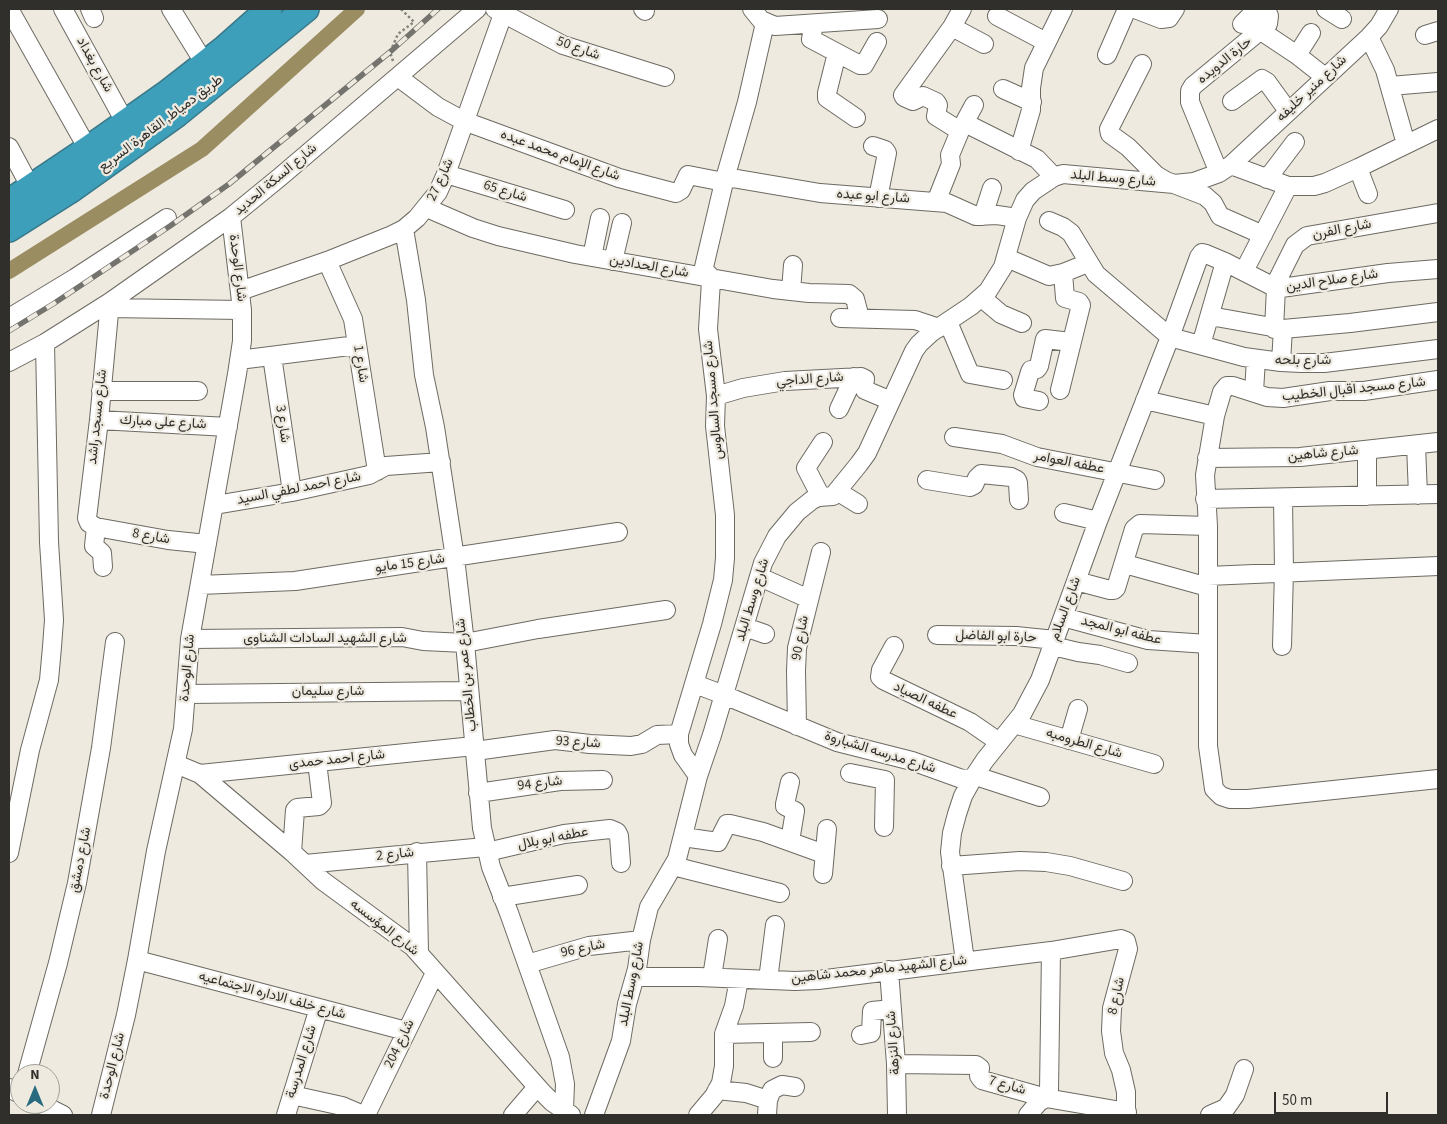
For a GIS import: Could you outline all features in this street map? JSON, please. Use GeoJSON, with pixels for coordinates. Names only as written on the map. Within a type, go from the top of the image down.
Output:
{"type":"FeatureCollection","features":[{"type":"Feature","properties":{"kind":"highway","name":"طريق دمياط, القاهرة السريع"},"geometry":{"type":"LineString","coordinates":[[9,229],[69,191],[176,114],[306,9]]}},
{"type":"Feature","properties":{"kind":"highway","name":"طريق دمياط, القاهرة السريع"},"geometry":{"type":"LineString","coordinates":[[9,202],[166,94],[205,64],[264,11]]}},
{"type":"Feature","properties":{"kind":"street"},"geometry":{"type":"LineString","coordinates":[[10,9],[88,149]]}},
{"type":"Feature","properties":{"kind":"street","name":"شارع بغداد"},"geometry":{"type":"LineString","coordinates":[[63,9],[126,122]]}},
{"type":"Feature","properties":{"kind":"street"},"geometry":{"type":"LineString","coordinates":[[171,9],[205,64]]}},
{"type":"Feature","properties":{"kind":"street","name":"شارع السكة الحديد"},"geometry":{"type":"LineString","coordinates":[[9,362],[109,305],[231,217],[477,9]]}},
{"type":"Feature","properties":{"kind":"street"},"geometry":{"type":"LineString","coordinates":[[752,9],[765,23],[775,26],[814,24],[854,14],[878,19]]}},
{"type":"Feature","properties":{"kind":"street"},"geometry":{"type":"LineString","coordinates":[[962,9],[952,27],[903,94],[904,97],[912,101],[923,96],[936,102],[938,105],[936,116],[1019,150],[1041,162],[1054,177]]}},
{"type":"Feature","properties":{"kind":"street"},"geometry":{"type":"LineString","coordinates":[[1019,150],[1031,110],[1034,68],[1062,9]]}},
{"type":"Feature","properties":{"kind":"street"},"geometry":{"type":"LineString","coordinates":[[1107,55],[1127,9]]}},
{"type":"Feature","properties":{"kind":"street"},"geometry":{"type":"LineString","coordinates":[[1135,9],[1161,19],[1166,19],[1172,15],[1175,9]]}},
{"type":"Feature","properties":{"kind":"street"},"geometry":{"type":"LineString","coordinates":[[1242,24],[1257,9]]}},
{"type":"Feature","properties":{"kind":"street","name":"حارة الدويده"},"geometry":{"type":"LineString","coordinates":[[1225,169],[1190,102],[1190,91],[1193,86],[1262,31],[1270,20],[1266,9]]}},
{"type":"Feature","properties":{"kind":"street"},"geometry":{"type":"LineString","coordinates":[[1326,9],[1342,19]]}},
{"type":"Feature","properties":{"kind":"street","name":"شارع منير خليفه"},"geometry":{"type":"LineString","coordinates":[[1225,169],[1369,37],[1379,26],[1389,9]]}},
{"type":"Feature","properties":{"kind":"street","name":"شارع 50"},"geometry":{"type":"LineString","coordinates":[[499,11],[563,45],[665,77]]}},
{"type":"Feature","properties":{"kind":"street","name":"شارع 27"},"geometry":{"type":"LineString","coordinates":[[240,291],[327,260],[404,229],[418,218],[438,192],[446,174],[499,11]]}},
{"type":"Feature","properties":{"kind":"street"},"geometry":{"type":"LineString","coordinates":[[997,16],[1046,42]]}},
{"type":"Feature","properties":{"kind":"street","name":"شارع مسجد السالوس"},"geometry":{"type":"LineString","coordinates":[[679,734],[695,684],[723,580],[725,514],[715,426],[716,396],[708,329],[710,277],[704,270],[704,267],[725,180],[748,102],[765,23]]}},
{"type":"Feature","properties":{"kind":"street"},"geometry":{"type":"LineString","coordinates":[[814,24],[811,39],[860,65],[864,65],[877,42]]}},
{"type":"Feature","properties":{"kind":"street"},"geometry":{"type":"LineString","coordinates":[[952,27],[984,44]]}},
{"type":"Feature","properties":{"kind":"street"},"geometry":{"type":"LineString","coordinates":[[1262,31],[1325,77]]}},
{"type":"Feature","properties":{"kind":"street"},"geometry":{"type":"LineString","coordinates":[[1297,55],[1311,33]]}},
{"type":"Feature","properties":{"kind":"street"},"geometry":{"type":"LineString","coordinates":[[1369,37],[1385,70],[1406,144]]}},
{"type":"Feature","properties":{"kind":"street"},"geometry":{"type":"LineString","coordinates":[[837,53],[827,98],[856,118]]}},
{"type":"Feature","properties":{"kind":"street"},"geometry":{"type":"LineString","coordinates":[[1142,64],[1109,132],[1128,147],[1156,175],[1205,196],[1210,199],[1220,216],[1263,235]]}},
{"type":"Feature","properties":{"kind":"street","name":"شارع الإمام محمد عبده"},"geometry":{"type":"LineString","coordinates":[[398,76],[438,107],[464,121],[610,175],[676,193],[681,190],[688,175],[725,180]]}},
{"type":"Feature","properties":{"kind":"street"},"geometry":{"type":"LineString","coordinates":[[1232,101],[1262,79],[1267,82],[1288,111]]}},
{"type":"Feature","properties":{"kind":"street"},"geometry":{"type":"LineString","coordinates":[[1390,86],[1438,82]]}},
{"type":"Feature","properties":{"kind":"street"},"geometry":{"type":"LineString","coordinates":[[1003,89],[1032,102]]}},
{"type":"Feature","properties":{"kind":"street"},"geometry":{"type":"LineString","coordinates":[[936,202],[951,164],[950,155],[974,105]]}},
{"type":"Feature","properties":{"kind":"street"},"geometry":{"type":"LineString","coordinates":[[1225,169],[1288,186],[1314,186],[1358,168],[1438,129]]}},
{"type":"Feature","properties":{"kind":"street"},"geometry":{"type":"LineString","coordinates":[[1267,179],[1294,142]]}},
{"type":"Feature","properties":{"kind":"street"},"geometry":{"type":"LineString","coordinates":[[873,146],[885,150],[887,153],[878,198]]}},
{"type":"Feature","properties":{"kind":"street"},"geometry":{"type":"LineString","coordinates":[[9,147],[31,188]]}},
{"type":"Feature","properties":{"kind":"street"},"geometry":{"type":"LineString","coordinates":[[1358,168],[1368,194]]}},
{"type":"Feature","properties":{"kind":"street","name":"شارع وسط البلد"},"geometry":{"type":"LineString","coordinates":[[594,1115],[621,1041],[627,1004],[636,977],[641,940],[649,907],[673,866],[683,837],[698,776],[763,564],[777,536],[798,512],[812,500],[829,494],[867,453],[914,351],[926,337],[982,298],[995,281],[1007,258],[1017,218],[1025,200],[1033,191],[1054,177],[1072,174],[1174,184],[1194,182],[1225,169]]}},
{"type":"Feature","properties":{"kind":"street","name":"شارع 65"},"geometry":{"type":"LineString","coordinates":[[446,174],[565,210]]}},
{"type":"Feature","properties":{"kind":"street","name":"شارع ابو عبده"},"geometry":{"type":"LineString","coordinates":[[725,180],[820,193],[936,202],[954,205],[969,214],[1017,218]]}},
{"type":"Feature","properties":{"kind":"street"},"geometry":{"type":"LineString","coordinates":[[1244,272],[1288,186]]}},
{"type":"Feature","properties":{"kind":"street"},"geometry":{"type":"LineString","coordinates":[[983,216],[992,188]]}},
{"type":"Feature","properties":{"kind":"street","name":"شارع الحدادين"},"geometry":{"type":"LineString","coordinates":[[427,208],[473,228],[498,236],[519,242],[613,260],[681,281],[710,277],[791,291],[851,295],[855,299],[860,318]]}},
{"type":"Feature","properties":{"kind":"street","name":"شارع الفرن"},"geometry":{"type":"LineString","coordinates":[[1275,288],[1295,245],[1307,236],[1438,213]]}},
{"type":"Feature","properties":{"kind":"street","name":"شارع الوحدة"},"geometry":{"type":"LineString","coordinates":[[101,1115],[137,960],[158,839],[183,729],[190,639],[239,360],[242,310],[231,217]]}},
{"type":"Feature","properties":{"kind":"street"},"geometry":{"type":"LineString","coordinates":[[9,318],[167,218]]}},
{"type":"Feature","properties":{"kind":"street"},"geometry":{"type":"LineString","coordinates":[[592,257],[600,218]]}},
{"type":"Feature","properties":{"kind":"street"},"geometry":{"type":"LineString","coordinates":[[1049,221],[1071,233],[1096,274],[1170,337]]}},
{"type":"Feature","properties":{"kind":"street"},"geometry":{"type":"LineString","coordinates":[[613,260],[622,223]]}},
{"type":"Feature","properties":{"kind":"street","name":"شارع عمر بن الخطاب"},"geometry":{"type":"LineString","coordinates":[[404,229],[417,310],[424,375],[441,462],[455,558],[465,643],[478,793],[486,850],[560,1057],[568,1113]]}},
{"type":"Feature","properties":{"kind":"street","name":"شارع صلاح الدين"},"geometry":{"type":"LineString","coordinates":[[1204,254],[1225,262],[1275,288],[1380,274],[1438,269]]}},
{"type":"Feature","properties":{"kind":"street","name":"شارع السلام"},"geometry":{"type":"LineString","coordinates":[[965,962],[950,852],[952,833],[963,796],[973,778],[1030,700],[1040,680],[1098,521],[1170,337],[1199,257],[1204,254]]}},
{"type":"Feature","properties":{"kind":"street"},"geometry":{"type":"LineString","coordinates":[[1007,258],[1044,275],[1054,276],[1088,263]]}},
{"type":"Feature","properties":{"kind":"street","name":"شارع 1"},"geometry":{"type":"LineString","coordinates":[[327,260],[350,313],[357,345],[377,472]]}},
{"type":"Feature","properties":{"kind":"street"},"geometry":{"type":"LineString","coordinates":[[1201,346],[1225,262]]}},
{"type":"Feature","properties":{"kind":"street"},"geometry":{"type":"LineString","coordinates":[[791,291],[793,265]]}},
{"type":"Feature","properties":{"kind":"street"},"geometry":{"type":"LineString","coordinates":[[1060,390],[1081,305],[1079,302],[1065,298],[1062,274]]}},
{"type":"Feature","properties":{"kind":"street"},"geometry":{"type":"LineString","coordinates":[[1275,288],[1282,362]]}},
{"type":"Feature","properties":{"kind":"street"},"geometry":{"type":"LineString","coordinates":[[982,298],[1001,314],[1022,323]]}},
{"type":"Feature","properties":{"kind":"street"},"geometry":{"type":"LineString","coordinates":[[109,305],[242,310]]}},
{"type":"Feature","properties":{"kind":"street","name":"شارع مسجد راشد"},"geometry":{"type":"LineString","coordinates":[[103,567],[102,553],[94,546],[96,527],[89,523],[86,511],[99,420],[109,305]]}},
{"type":"Feature","properties":{"kind":"street"},"geometry":{"type":"LineString","coordinates":[[1210,316],[1278,329],[1342,324],[1438,312]]}},
{"type":"Feature","properties":{"kind":"street"},"geometry":{"type":"LineString","coordinates":[[840,318],[915,320],[943,325],[970,374],[1003,380]]}},
{"type":"Feature","properties":{"kind":"street","name":"شارع بلحه"},"geometry":{"type":"LineString","coordinates":[[1170,337],[1256,359],[1282,362],[1324,363],[1438,349]]}},
{"type":"Feature","properties":{"kind":"street"},"geometry":{"type":"LineString","coordinates":[[1039,401],[1024,398],[1023,395],[1030,372],[1040,366],[1045,339],[1071,342]]}},
{"type":"Feature","properties":{"kind":"street"},"geometry":{"type":"LineString","coordinates":[[9,853],[30,750],[49,680],[54,620],[49,542],[44,343]]}},
{"type":"Feature","properties":{"kind":"street"},"geometry":{"type":"LineString","coordinates":[[239,360],[357,345]]}},
{"type":"Feature","properties":{"kind":"street","name":"شارع 3"},"geometry":{"type":"LineString","coordinates":[[272,356],[292,492]]}},
{"type":"Feature","properties":{"kind":"street"},"geometry":{"type":"LineString","coordinates":[[1254,392],[1256,359]]}},
{"type":"Feature","properties":{"kind":"street"},"geometry":{"type":"LineString","coordinates":[[840,409],[854,377]]}},
{"type":"Feature","properties":{"kind":"street","name":"شارع الداجي"},"geometry":{"type":"LineString","coordinates":[[716,396],[743,388],[785,381],[863,377],[865,390],[890,401]]}},
{"type":"Feature","properties":{"kind":"street","name":"شارع مسجد اقبال الخطيب"},"geometry":{"type":"LineString","coordinates":[[1438,380],[1364,391],[1330,391],[1283,398],[1267,397],[1227,386],[1222,392],[1215,416],[1205,475],[1208,526],[1208,746],[1214,789],[1221,796],[1230,799],[1248,799],[1438,779]]}},
{"type":"Feature","properties":{"kind":"street"},"geometry":{"type":"LineString","coordinates":[[101,391],[198,391]]}},
{"type":"Feature","properties":{"kind":"street"},"geometry":{"type":"LineString","coordinates":[[1145,400],[1215,416]]}},
{"type":"Feature","properties":{"kind":"street","name":"شارع على مبارك"},"geometry":{"type":"LineString","coordinates":[[99,420],[228,427]]}},
{"type":"Feature","properties":{"kind":"street","name":"عطفه العوامر"},"geometry":{"type":"LineString","coordinates":[[954,438],[1002,444],[1037,457],[1155,480]]}},
{"type":"Feature","properties":{"kind":"street"},"geometry":{"type":"LineString","coordinates":[[823,442],[806,468],[829,494],[858,504]]}},
{"type":"Feature","properties":{"kind":"street","name":"شارع شاهين"},"geometry":{"type":"LineString","coordinates":[[1207,458],[1300,457],[1438,442]]}},
{"type":"Feature","properties":{"kind":"street"},"geometry":{"type":"LineString","coordinates":[[1416,445],[1418,495]]}},
{"type":"Feature","properties":{"kind":"street"},"geometry":{"type":"LineString","coordinates":[[1367,450],[1367,496]]}},
{"type":"Feature","properties":{"kind":"street"},"geometry":{"type":"LineString","coordinates":[[1015,478],[1018,472],[1020,451]]}},
{"type":"Feature","properties":{"kind":"street","name":"شارع احمد لطفي السيد"},"geometry":{"type":"LineString","coordinates":[[215,505],[292,492],[369,475],[386,466],[441,462]]}},
{"type":"Feature","properties":{"kind":"street"},"geometry":{"type":"LineString","coordinates":[[927,480],[970,487],[974,485],[981,474],[1015,478]]}},
{"type":"Feature","properties":{"kind":"street"},"geometry":{"type":"LineString","coordinates":[[1015,478],[1018,483],[1019,500]]}},
{"type":"Feature","properties":{"kind":"street"},"geometry":{"type":"LineString","coordinates":[[1205,499],[1438,494]]}},
{"type":"Feature","properties":{"kind":"street"},"geometry":{"type":"LineString","coordinates":[[1282,646],[1283,498]]}},
{"type":"Feature","properties":{"kind":"street"},"geometry":{"type":"LineString","coordinates":[[1064,513],[1098,521]]}},
{"type":"Feature","properties":{"kind":"street"},"geometry":{"type":"LineString","coordinates":[[1076,581],[1114,590],[1118,585],[1134,529],[1140,524],[1208,526]]}},
{"type":"Feature","properties":{"kind":"street","name":"شارع 8"},"geometry":{"type":"LineString","coordinates":[[96,527],[168,540],[207,544]]}},
{"type":"Feature","properties":{"kind":"street","name":"شارع 15 مايو"},"geometry":{"type":"LineString","coordinates":[[200,585],[295,582],[618,532]]}},
{"type":"Feature","properties":{"kind":"street","name":"شارع 90"},"geometry":{"type":"LineString","coordinates":[[798,726],[796,660],[820,552]]}},
{"type":"Feature","properties":{"kind":"street"},"geometry":{"type":"LineString","coordinates":[[1124,564],[1208,581],[1284,571],[1438,566]]}},
{"type":"Feature","properties":{"kind":"street"},"geometry":{"type":"LineString","coordinates":[[760,577],[809,599]]}},
{"type":"Feature","properties":{"kind":"street","name":"شارع الشهيد السادات الشناوى"},"geometry":{"type":"LineString","coordinates":[[190,639],[402,638],[465,643],[538,629],[666,610]]}},
{"type":"Feature","properties":{"kind":"street","name":"عطفه ابو المجد"},"geometry":{"type":"LineString","coordinates":[[1063,617],[1148,640],[1208,644]]}},
{"type":"Feature","properties":{"kind":"street"},"geometry":{"type":"LineString","coordinates":[[745,627],[765,634]]}},
{"type":"Feature","properties":{"kind":"street","name":"حارة ابو الفاضل"},"geometry":{"type":"LineString","coordinates":[[937,636],[1016,636],[1054,643],[1078,652],[1100,655],[1128,663]]}},
{"type":"Feature","properties":{"kind":"street","name":"شارع دمشق"},"geometry":{"type":"LineString","coordinates":[[30,1064],[58,963],[77,883],[101,748],[115,642]]}},
{"type":"Feature","properties":{"kind":"street","name":"عطفه الصياد"},"geometry":{"type":"LineString","coordinates":[[894,646],[881,670],[880,677],[883,680],[970,722],[999,742]]}},
{"type":"Feature","properties":{"kind":"street","name":"شارع مدرسه الشباروة"},"geometry":{"type":"LineString","coordinates":[[695,684],[724,694],[837,742],[912,761],[962,779],[985,779],[1040,797]]}},
{"type":"Feature","properties":{"kind":"street","name":"شارع سليمان"},"geometry":{"type":"LineString","coordinates":[[186,694],[469,692]]}},
{"type":"Feature","properties":{"kind":"street"},"geometry":{"type":"LineString","coordinates":[[1070,740],[1078,710]]}},
{"type":"Feature","properties":{"kind":"street","name":"شارع الطرومبه"},"geometry":{"type":"LineString","coordinates":[[1014,724],[1154,764]]}},
{"type":"Feature","properties":{"kind":"street"},"geometry":{"type":"LineString","coordinates":[[679,734],[679,744],[683,755],[698,776]]}},
{"type":"Feature","properties":{"kind":"street","name":"شارع 93"},"geometry":{"type":"LineString","coordinates":[[474,748],[555,740],[631,746],[642,744],[657,735],[679,734]]}},
{"type":"Feature","properties":{"kind":"street","name":"شارع احمد حمدى"},"geometry":{"type":"LineString","coordinates":[[200,774],[474,748]]}},
{"type":"Feature","properties":{"kind":"street"},"geometry":{"type":"LineString","coordinates":[[884,827],[885,780],[891,756]]}},
{"type":"Feature","properties":{"kind":"street"},"geometry":{"type":"LineString","coordinates":[[292,852],[297,808],[318,806],[322,803],[316,762]]}},
{"type":"Feature","properties":{"kind":"street","name":"شارع المؤسسه"},"geometry":{"type":"LineString","coordinates":[[176,764],[200,774],[306,864],[323,881],[419,953],[538,1087],[552,1102],[568,1113]]}},
{"type":"Feature","properties":{"kind":"street"},"geometry":{"type":"LineString","coordinates":[[850,773],[885,780]]}},
{"type":"Feature","properties":{"kind":"street","name":"شارع 94"},"geometry":{"type":"LineString","coordinates":[[478,793],[560,781],[603,780]]}},
{"type":"Feature","properties":{"kind":"street"},"geometry":{"type":"LineString","coordinates":[[790,782],[785,804],[795,811],[790,841]]}},
{"type":"Feature","properties":{"kind":"street"},"geometry":{"type":"LineString","coordinates":[[683,837],[718,842],[727,824],[730,824],[790,841],[824,854]]}},
{"type":"Feature","properties":{"kind":"street","name":"عطفه ابو بلال"},"geometry":{"type":"LineString","coordinates":[[486,850],[564,834],[610,829],[618,832],[620,863]]}},
{"type":"Feature","properties":{"kind":"street"},"geometry":{"type":"LineString","coordinates":[[822,874],[827,829]]}},
{"type":"Feature","properties":{"kind":"street","name":"شارع 2"},"geometry":{"type":"LineString","coordinates":[[306,864],[417,852],[486,850]]}},
{"type":"Feature","properties":{"kind":"street"},"geometry":{"type":"LineString","coordinates":[[417,852],[419,953]]}},
{"type":"Feature","properties":{"kind":"street"},"geometry":{"type":"LineString","coordinates":[[951,866],[1020,861],[1046,862],[1070,866],[1123,881]]}},
{"type":"Feature","properties":{"kind":"street"},"geometry":{"type":"LineString","coordinates":[[673,866],[780,893]]}},
{"type":"Feature","properties":{"kind":"street"},"geometry":{"type":"LineString","coordinates":[[502,896],[578,885]]}},
{"type":"Feature","properties":{"kind":"street"},"geometry":{"type":"LineString","coordinates":[[768,980],[775,925]]}},
{"type":"Feature","properties":{"kind":"street"},"geometry":{"type":"LineString","coordinates":[[712,977],[718,939]]}},
{"type":"Feature","properties":{"kind":"street","name":"شارع 8"},"geometry":{"type":"LineString","coordinates":[[1121,939],[1126,941],[1128,949],[1112,1008],[1111,1031],[1114,1053],[1121,1070],[1126,1092],[1127,1114]]}},
{"type":"Feature","properties":{"kind":"street","name":"شارع الشهيد ماهر محمد شاهين"},"geometry":{"type":"LineString","coordinates":[[636,977],[818,980],[1051,951],[1121,939]]}},
{"type":"Feature","properties":{"kind":"street","name":"شارع 96"},"geometry":{"type":"LineString","coordinates":[[527,964],[588,946],[641,940]]}},
{"type":"Feature","properties":{"kind":"street"},"geometry":{"type":"LineString","coordinates":[[1028,1115],[1039,1102],[1046,1098],[1049,1091],[1051,951]]}},
{"type":"Feature","properties":{"kind":"street","name":"شارع خلف الاداره الاجتماعيه"},"geometry":{"type":"LineString","coordinates":[[137,960],[406,1031]]}},
{"type":"Feature","properties":{"kind":"street","name":"شارع النزهة"},"geometry":{"type":"LineString","coordinates":[[889,970],[896,1064],[897,1115]]}},
{"type":"Feature","properties":{"kind":"street","name":"شارع 204"},"geometry":{"type":"LineString","coordinates":[[364,1115],[435,973]]}},
{"type":"Feature","properties":{"kind":"street"},"geometry":{"type":"LineString","coordinates":[[698,1115],[717,1090],[723,1074],[724,1034],[734,1006],[739,979]]}},
{"type":"Feature","properties":{"kind":"street","name":"شارع المدرسة"},"geometry":{"type":"LineString","coordinates":[[286,1115],[319,1008]]}},
{"type":"Feature","properties":{"kind":"street"},"geometry":{"type":"LineString","coordinates":[[861,1035],[871,1033],[872,1011],[892,1009]]}},
{"type":"Feature","properties":{"kind":"street"},"geometry":{"type":"LineString","coordinates":[[724,1034],[811,1032]]}},
{"type":"Feature","properties":{"kind":"street"},"geometry":{"type":"LineString","coordinates":[[773,1033],[773,1058]]}},
{"type":"Feature","properties":{"kind":"street","name":"شارع 7"},"geometry":{"type":"LineString","coordinates":[[896,1064],[976,1065],[980,1068],[982,1080],[1083,1110],[1127,1114]]}},
{"type":"Feature","properties":{"kind":"street"},"geometry":{"type":"LineString","coordinates":[[1210,1115],[1226,1108],[1235,1095],[1244,1069]]}},
{"type":"Feature","properties":{"kind":"street"},"geometry":{"type":"LineString","coordinates":[[717,1090],[746,1093],[768,1108],[772,1090],[777,1086],[795,1087]]}},
{"type":"Feature","properties":{"kind":"street"},"geometry":{"type":"LineString","coordinates":[[513,1115],[538,1087]]}},
{"type":"Feature","properties":{"kind":"street"},"geometry":{"type":"LineString","coordinates":[[292,1094],[342,1106],[364,1115]]}},
{"type":"Feature","properties":{"kind":"path"},"geometry":{"type":"LineString","coordinates":[[398,76],[390,52],[398,34],[414,22],[401,9]]}},
{"type":"Feature","properties":{"kind":"waterway"},"geometry":{"type":"LineString","coordinates":[[9,271],[202,149],[357,9]]}},
{"type":"Feature","properties":{"kind":"railway"},"geometry":{"type":"LineString","coordinates":[[9,331],[170,226],[229,184],[390,52],[438,9]]}}]}
